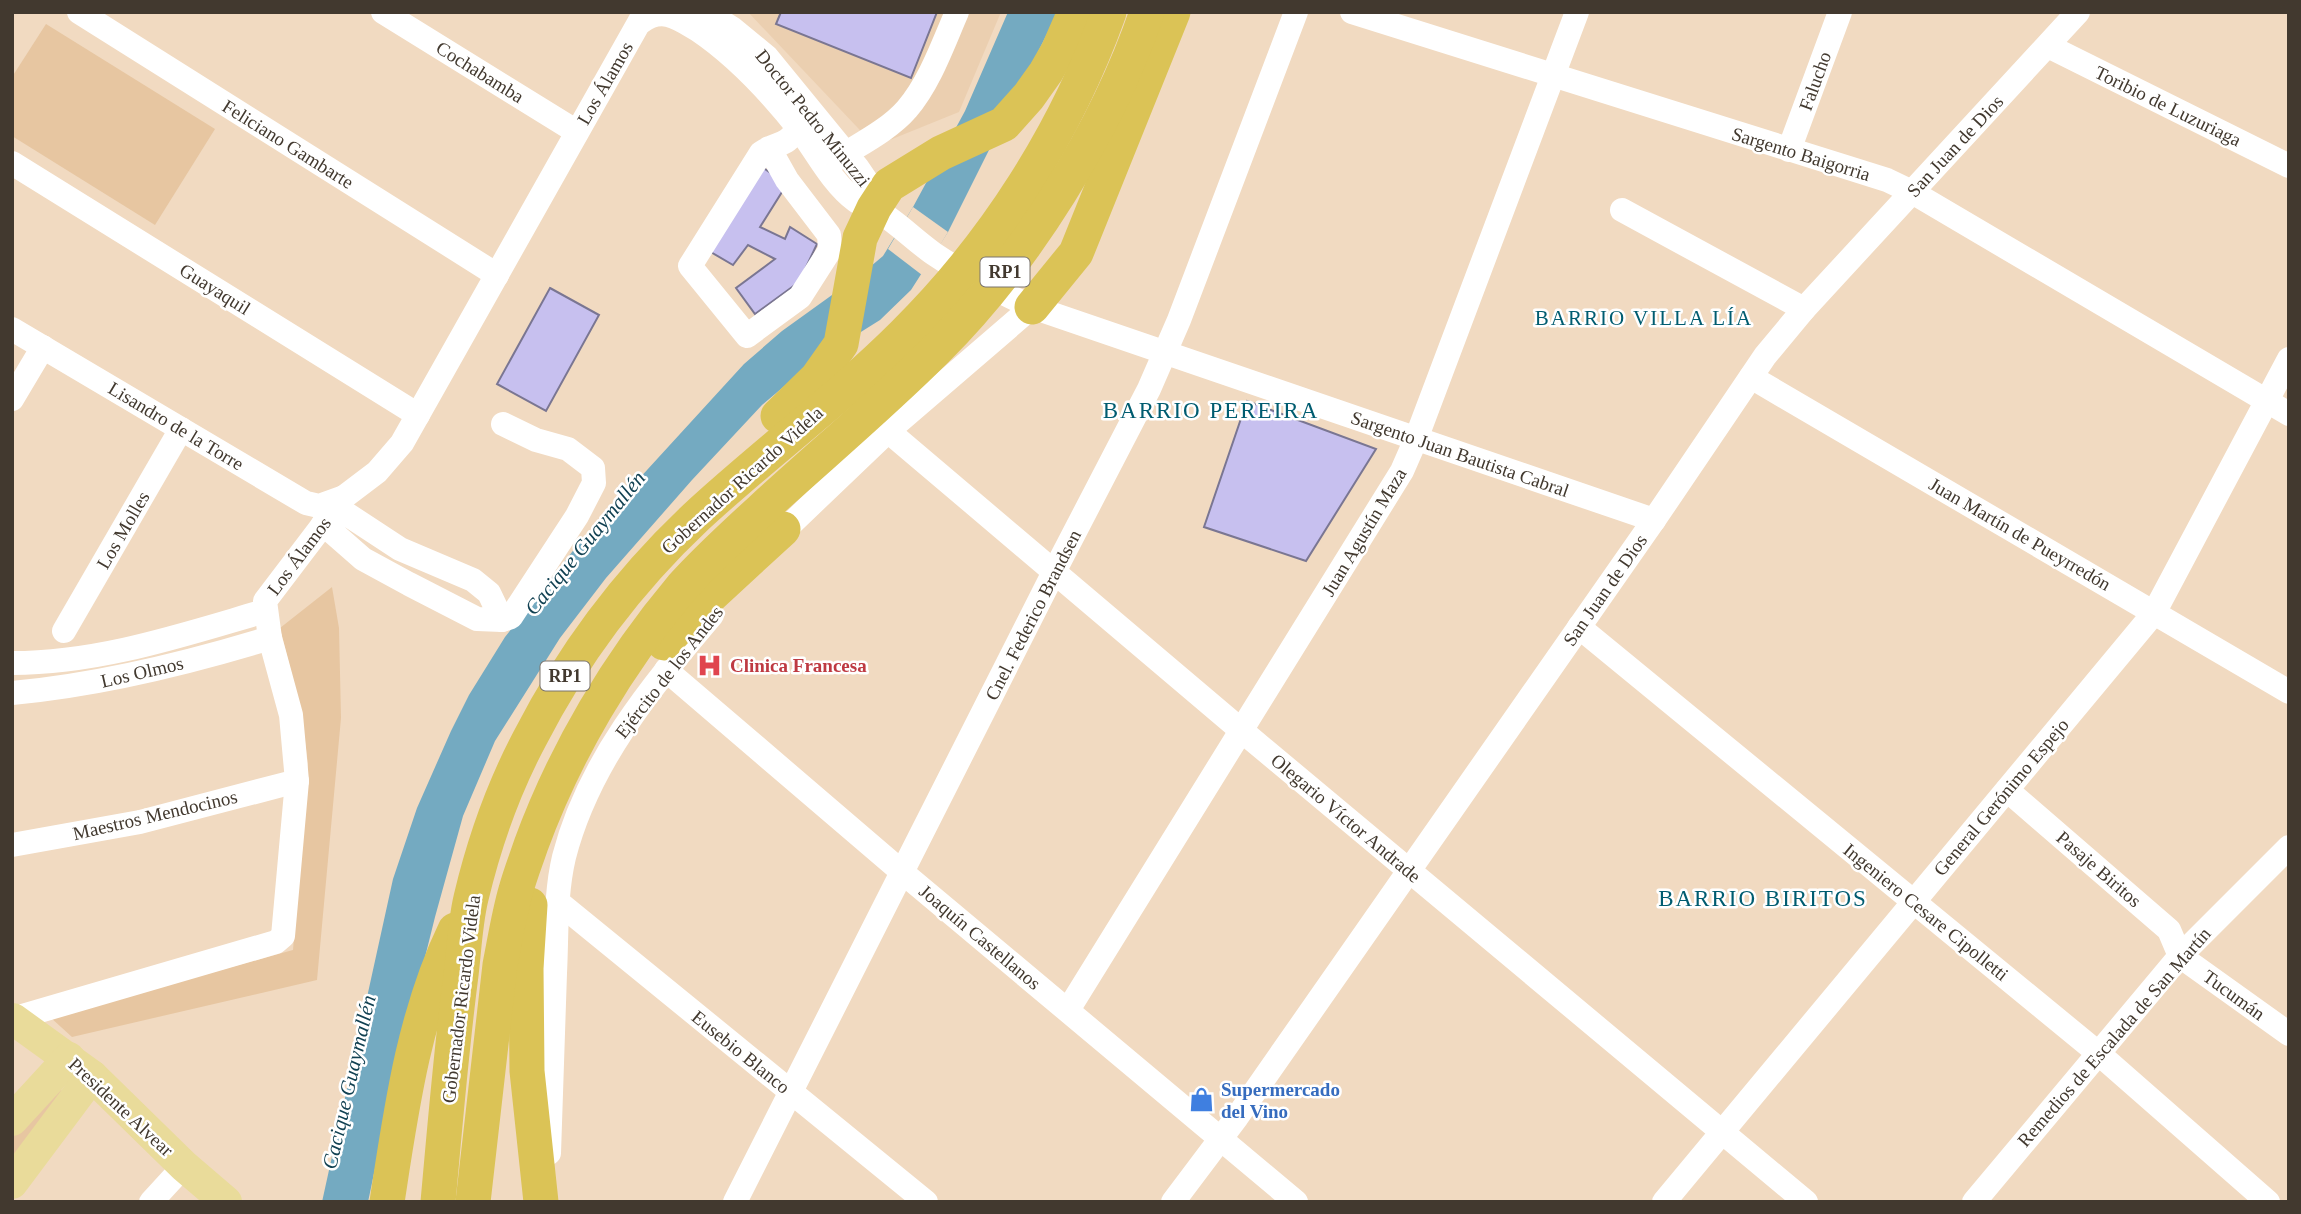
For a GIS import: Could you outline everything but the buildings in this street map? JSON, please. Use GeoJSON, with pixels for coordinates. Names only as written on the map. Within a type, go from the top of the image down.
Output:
{"type":"FeatureCollection","features":[{"type":"Feature","properties":{"kind":"highway"},"geometry":{"type":"LineString","coordinates":[[603,621],[650,544],[687,502],[817,378],[841,344],[860,238],[907,233],[889,185],[941,153],[1004,124],[1046,72],[1074,12]]}},
{"type":"Feature","properties":{"kind":"highway","name":"Gobernador Ricardo Videla"},"geometry":{"type":"LineString","coordinates":[[1074,133],[1082,80],[1109,12]]}},
{"type":"Feature","properties":{"kind":"highway","name":"Gobernador Ricardo Videla"},"geometry":{"type":"LineString","coordinates":[[473,1202],[499,965],[516,887],[574,747],[637,646],[684,585],[886,375],[935,301],[979,248],[1029,176],[1074,133],[1118,84],[1147,12]]}},
{"type":"Feature","properties":{"kind":"highway"},"geometry":{"type":"LineString","coordinates":[[1032,307],[1076,253],[1173,12]]}},
{"type":"Feature","properties":{"kind":"highway","name":"Gobernador Ricardo Videla"},"geometry":{"type":"LineString","coordinates":[[438,1202],[471,899],[507,786],[528,741],[561,681],[603,621],[695,519],[886,375]]}},
{"type":"Feature","properties":{"kind":"highway"},"geometry":{"type":"LineString","coordinates":[[574,747],[631,678],[695,610],[783,529]]}},
{"type":"Feature","properties":{"kind":"highway"},"geometry":{"type":"LineString","coordinates":[[536,834],[526,968],[527,1071],[541,1202]]}},
{"type":"Feature","properties":{"kind":"highway"},"geometry":{"type":"LineString","coordinates":[[387,1202],[402,1101],[432,985],[471,899]]}},
{"type":"Feature","properties":{"kind":"main road","name":"Presidente Alvear"},"geometry":{"type":"LineString","coordinates":[[13,1019],[80,1067],[226,1202]]}},
{"type":"Feature","properties":{"kind":"main road"},"geometry":{"type":"LineString","coordinates":[[12,1120],[80,1067]]}},
{"type":"Feature","properties":{"kind":"main road"},"geometry":{"type":"LineString","coordinates":[[12,1184],[80,1067]]}},
{"type":"Feature","properties":{"kind":"street","name":"Feliciano Gambarte"},"geometry":{"type":"LineString","coordinates":[[79,12],[497,275]]}},
{"type":"Feature","properties":{"kind":"street","name":"Cochabamba"},"geometry":{"type":"LineString","coordinates":[[383,12],[578,132]]}},
{"type":"Feature","properties":{"kind":"street"},"geometry":{"type":"LineString","coordinates":[[700,12],[700,25],[707,24]]}},
{"type":"Feature","properties":{"kind":"street"},"geometry":{"type":"LineString","coordinates":[[801,200],[834,165],[907,109],[927,78],[957,12]]}},
{"type":"Feature","properties":{"kind":"street","name":"Cnel. Federico Brandsen"},"geometry":{"type":"LineString","coordinates":[[735,1202],[1166,353],[1296,12]]}},
{"type":"Feature","properties":{"kind":"street","name":"Sargento Baigorria"},"geometry":{"type":"LineString","coordinates":[[1352,12],[1887,180],[1912,192],[2289,414]]}},
{"type":"Feature","properties":{"kind":"street","name":"Juan Agustín Maza"},"geometry":{"type":"LineString","coordinates":[[1068,1010],[1402,471],[1577,12]]}},
{"type":"Feature","properties":{"kind":"street","name":"Falucho"},"geometry":{"type":"LineString","coordinates":[[1789,150],[1840,12]]}},
{"type":"Feature","properties":{"kind":"street","name":"San Juan de Dios"},"geometry":{"type":"LineString","coordinates":[[1173,1202],[1409,871],[1779,337],[2078,12]]}},
{"type":"Feature","properties":{"kind":"street","name":"Los Álamos"},"geometry":{"type":"LineString","coordinates":[[13,1019],[276,942],[283,936],[297,780],[291,715],[270,638],[265,601],[334,509],[390,458],[418,415],[578,132],[652,16]]}},
{"type":"Feature","properties":{"kind":"street","name":"Doctor Pedro Minuzzi"},"geometry":{"type":"LineString","coordinates":[[652,16],[733,29],[767,57],[857,202],[907,233]]}},
{"type":"Feature","properties":{"kind":"street","name":"Doctor Pedro Minuzzi"},"geometry":{"type":"LineString","coordinates":[[707,24],[834,165]]}},
{"type":"Feature","properties":{"kind":"street","name":"Toribio de Luzuriaga"},"geometry":{"type":"LineString","coordinates":[[2048,46],[2289,166]]}},
{"type":"Feature","properties":{"kind":"street"},"geometry":{"type":"LineString","coordinates":[[769,148],[801,200],[829,235],[830,250],[800,297],[747,336],[690,266],[761,153],[769,148],[789,142],[798,128]]}},
{"type":"Feature","properties":{"kind":"street","name":"Guayaquil"},"geometry":{"type":"LineString","coordinates":[[12,163],[418,415]]}},
{"type":"Feature","properties":{"kind":"street"},"geometry":{"type":"LineString","coordinates":[[1622,210],[1804,309]]}},
{"type":"Feature","properties":{"kind":"street","name":"Sargento Juan Bautista Cabral"},"geometry":{"type":"LineString","coordinates":[[907,233],[978,281],[1032,307],[1654,520]]}},
{"type":"Feature","properties":{"kind":"street","name":"Ejército de los Andes"},"geometry":{"type":"LineString","coordinates":[[547,1202],[558,902],[565,855],[589,791],[624,726],[666,670],[783,529],[888,431],[1032,307]]}},
{"type":"Feature","properties":{"kind":"street","name":"Lisandro de la Torre"},"geometry":{"type":"LineString","coordinates":[[12,329],[306,503],[334,509]]}},
{"type":"Feature","properties":{"kind":"street"},"geometry":{"type":"LineString","coordinates":[[12,399],[43,347]]}},
{"type":"Feature","properties":{"kind":"street","name":"General Gerónimo Espejo"},"geometry":{"type":"LineString","coordinates":[[1664,1202],[2154,613],[2289,359]]}},
{"type":"Feature","properties":{"kind":"street","name":"Juan Martín de Pueyrredón"},"geometry":{"type":"LineString","coordinates":[[1751,377],[2289,692]]}},
{"type":"Feature","properties":{"kind":"street"},"geometry":{"type":"LineString","coordinates":[[334,509],[363,559],[477,619],[502,620],[511,617],[577,516],[594,482],[593,468],[568,449],[536,440],[503,424]]}},
{"type":"Feature","properties":{"kind":"street","name":"Los Molles"},"geometry":{"type":"LineString","coordinates":[[64,631],[181,429]]}},
{"type":"Feature","properties":{"kind":"street","name":"Olegario Víctor Andrade"},"geometry":{"type":"LineString","coordinates":[[888,431],[1806,1202]]}},
{"type":"Feature","properties":{"kind":"street"},"geometry":{"type":"LineString","coordinates":[[334,509],[400,549],[472,580],[489,593],[502,620]]}},
{"type":"Feature","properties":{"kind":"street","name":"Los Olmos"},"geometry":{"type":"LineString","coordinates":[[12,663],[64,662],[95,657],[265,611]]}},
{"type":"Feature","properties":{"kind":"street","name":"Ingeniero Cesare Cipolletti"},"geometry":{"type":"LineString","coordinates":[[1579,627],[2098,1053],[2268,1202]]}},
{"type":"Feature","properties":{"kind":"street","name":"Los Olmos"},"geometry":{"type":"LineString","coordinates":[[12,693],[91,684],[178,664],[270,638]]}},
{"type":"Feature","properties":{"kind":"street","name":"Joaquín Castellanos"},"geometry":{"type":"LineString","coordinates":[[666,670],[1296,1202]]}},
{"type":"Feature","properties":{"kind":"street","name":"Maestros Mendocinos"},"geometry":{"type":"LineString","coordinates":[[12,845],[139,822],[297,780]]}},
{"type":"Feature","properties":{"kind":"street","name":"Pasaje Biritos"},"geometry":{"type":"LineString","coordinates":[[2007,790],[2169,930],[2180,956]]}},
{"type":"Feature","properties":{"kind":"street","name":"Remedios de Escalada de San Martín"},"geometry":{"type":"LineString","coordinates":[[1974,1202],[2180,956],[2289,847]]}},
{"type":"Feature","properties":{"kind":"street","name":"Eusebio Blanco"},"geometry":{"type":"LineString","coordinates":[[558,902],[926,1202]]}},
{"type":"Feature","properties":{"kind":"street","name":"Tucumán"},"geometry":{"type":"LineString","coordinates":[[2180,956],[2289,1034]]}},
{"type":"Feature","properties":{"kind":"street"},"geometry":{"type":"LineString","coordinates":[[151,1202],[184,1166]]}},
{"type":"Feature","properties":{"kind":"shaded area"},"geometry":{"type":"Polygon","coordinates":[[[748,12],[1001,12],[959,112],[875,146],[748,12]]]}},
{"type":"Feature","properties":{"kind":"shaded area"},"geometry":{"type":"Polygon","coordinates":[[[46,24],[215,129],[155,225],[12,136],[12,77],[46,24]]]}},
{"type":"Feature","properties":{"kind":"shaded area"},"geometry":{"type":"Polygon","coordinates":[[[332,587],[339,628],[341,718],[317,980],[72,1037],[50,1017],[293,950],[308,764],[301,711],[280,628],[332,587]]]}},
{"type":"Feature","properties":{"kind":"shaded area"},"geometry":{"type":"Polygon","coordinates":[[[60,1088],[62,1091],[12,1160],[12,1132],[60,1088]]]}},
{"type":"Feature","properties":{"kind":"water","name":"Cacique Guaymallén"},"geometry":{"type":"Polygon","coordinates":[[[1008,12],[1058,12],[948,232],[911,290],[880,320],[813,362],[762,405],[692,480],[606,578],[560,638],[495,741],[463,816],[435,917],[389,1102],[368,1202],[322,1202],[393,879],[417,808],[469,695],[505,637],[572,552],[744,364],[782,331],[883,256],[965,111],[1008,12]]]}},
{"type":"Feature","properties":{"kind":"pier"},"geometry":{"type":"Polygon","coordinates":[[[913,207],[948,232],[922,275],[888,249],[913,207]]]}},
{"type":"Feature","properties":{"kind":"place","name":"Clinica Francesa"},"geometry":{"type":"Point","coordinates":[710,665]}},
{"type":"Feature","properties":{"kind":"place","name":"Supermercado del Vino"},"geometry":{"type":"Point","coordinates":[1201,1100]}},
{"type":"Feature","properties":{"kind":"district","name":"BARRIO VILLA LÍA"},"geometry":{"type":"Point","coordinates":[1644,318]}},
{"type":"Feature","properties":{"kind":"district","name":"BARRIO PEREIRA"},"geometry":{"type":"Point","coordinates":[1211,410]}},
{"type":"Feature","properties":{"kind":"district","name":"BARRIO BIRITOS"},"geometry":{"type":"Point","coordinates":[1763,898]}}]}
